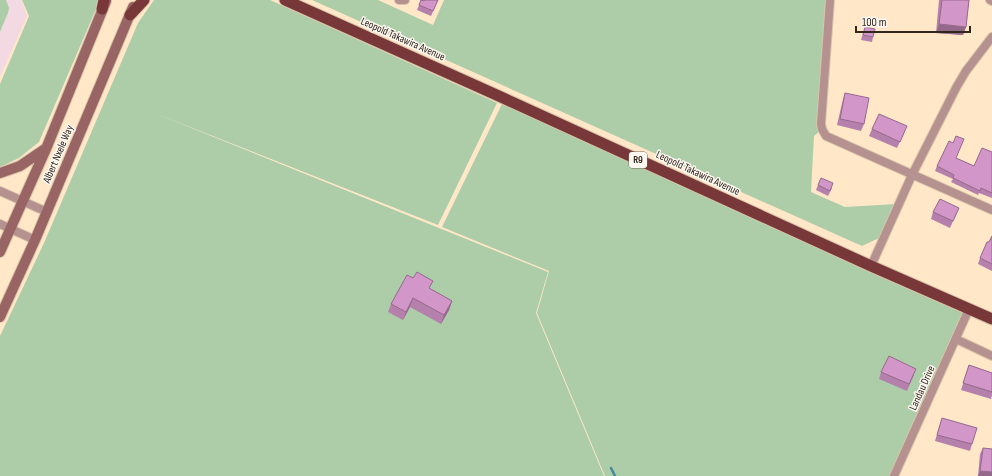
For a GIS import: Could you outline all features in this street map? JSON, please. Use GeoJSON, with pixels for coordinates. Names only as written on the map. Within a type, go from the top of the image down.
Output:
{"type":"FeatureCollection","features":[{"type":"Feature","properties":{"kind":"highway"},"geometry":{"type":"LineString","coordinates":[[130,15],[144,0]]}},
{"type":"Feature","properties":{"kind":"highway","name":"Leopold Takawira Avenue"},"geometry":{"type":"LineString","coordinates":[[285,0],[871,266],[992,319]]}},
{"type":"Feature","properties":{"kind":"main road","name":"Albert Nxele Way"},"geometry":{"type":"LineString","coordinates":[[0,317],[35,240],[137,0]]}},
{"type":"Feature","properties":{"kind":"main road","name":"Albert Nxele Way"},"geometry":{"type":"LineString","coordinates":[[0,252],[46,149],[104,3]]}},
{"type":"Feature","properties":{"kind":"main road"},"geometry":{"type":"LineString","coordinates":[[0,173],[20,166],[46,149]]}},
{"type":"Feature","properties":{"kind":"street"},"geometry":{"type":"LineString","coordinates":[[399,0],[405,0]]}},
{"type":"Feature","properties":{"kind":"street"},"geometry":{"type":"LineString","coordinates":[[830,0],[821,124],[826,136],[912,176],[992,210]]}},
{"type":"Feature","properties":{"kind":"street"},"geometry":{"type":"LineString","coordinates":[[871,266],[912,176],[956,88],[966,71],[992,37]]}},
{"type":"Feature","properties":{"kind":"street"},"geometry":{"type":"LineString","coordinates":[[0,190],[47,212]]}},
{"type":"Feature","properties":{"kind":"street"},"geometry":{"type":"LineString","coordinates":[[0,224],[35,240]]}},
{"type":"Feature","properties":{"kind":"street","name":"Landau Drive"},"geometry":{"type":"LineString","coordinates":[[897,475],[969,309]]}},
{"type":"Feature","properties":{"kind":"street"},"geometry":{"type":"LineString","coordinates":[[956,339],[992,356]]}},
{"type":"Feature","properties":{"kind":"shaded area"},"geometry":{"type":"Polygon","coordinates":[[[0,0],[21,0],[27,16],[0,77],[0,0]]]}},
{"type":"Feature","properties":{"kind":"green space"},"geometry":{"type":"Polygon","coordinates":[[[0,0],[6,0],[9,8],[0,32],[0,0]]]}},
{"type":"Feature","properties":{"kind":"green space"},"geometry":{"type":"Polygon","coordinates":[[[22,0],[98,0],[96,9],[39,142],[19,158],[0,167],[0,84],[29,16],[22,0]]]}},
{"type":"Feature","properties":{"kind":"green space"},"geometry":{"type":"Polygon","coordinates":[[[154,0],[270,0],[497,103],[438,225],[152,112],[548,272],[536,313],[604,476],[0,476],[0,336],[44,243],[138,23],[154,0]]]}},
{"type":"Feature","properties":{"kind":"green space"},"geometry":{"type":"Polygon","coordinates":[[[312,0],[378,0],[433,25],[444,0],[828,0],[821,130],[814,136],[811,192],[845,207],[896,204],[879,238],[862,246],[312,0]]]}},
{"type":"Feature","properties":{"kind":"green space"},"geometry":{"type":"Polygon","coordinates":[[[502,104],[963,311],[890,476],[605,476],[537,313],[549,271],[442,227],[502,104]]]}},
{"type":"Feature","properties":{"kind":"building"},"geometry":{"type":"Polygon","coordinates":[[[421,0],[438,0],[433,11],[419,5],[421,0]]]}},
{"type":"Feature","properties":{"kind":"building"},"geometry":{"type":"Polygon","coordinates":[[[942,0],[969,0],[966,27],[939,24],[942,0]]]}},
{"type":"Feature","properties":{"kind":"building"},"geometry":{"type":"Polygon","coordinates":[[[865,27],[875,29],[873,37],[863,35],[865,27]]]}},
{"type":"Feature","properties":{"kind":"building"},"geometry":{"type":"Polygon","coordinates":[[[845,93],[869,98],[864,124],[840,119],[845,93]]]}},
{"type":"Feature","properties":{"kind":"building"},"geometry":{"type":"Polygon","coordinates":[[[879,114],[907,126],[900,142],[872,129],[879,114]]]}},
{"type":"Feature","properties":{"kind":"building"},"geometry":{"type":"Polygon","coordinates":[[[956,136],[964,139],[956,158],[974,166],[982,148],[992,152],[992,193],[981,188],[980,191],[953,178],[954,175],[937,166],[949,141],[953,143],[956,136]]]}},
{"type":"Feature","properties":{"kind":"building"},"geometry":{"type":"Polygon","coordinates":[[[821,178],[833,183],[830,191],[818,185],[821,178]]]}},
{"type":"Feature","properties":{"kind":"building"},"geometry":{"type":"Polygon","coordinates":[[[940,199],[959,208],[953,221],[933,212],[940,199]]]}},
{"type":"Feature","properties":{"kind":"building"},"geometry":{"type":"Polygon","coordinates":[[[992,236],[992,264],[980,258],[987,242],[989,242],[992,236]]]}},
{"type":"Feature","properties":{"kind":"building"},"geometry":{"type":"Polygon","coordinates":[[[417,272],[433,281],[429,288],[452,301],[444,315],[413,298],[406,312],[391,304],[407,275],[413,278],[417,272]]]}},
{"type":"Feature","properties":{"kind":"building"},"geometry":{"type":"Polygon","coordinates":[[[889,356],[916,369],[909,384],[881,372],[889,356]]]}},
{"type":"Feature","properties":{"kind":"building"},"geometry":{"type":"Polygon","coordinates":[[[969,365],[992,373],[992,392],[963,383],[969,365]]]}},
{"type":"Feature","properties":{"kind":"building"},"geometry":{"type":"Polygon","coordinates":[[[942,418],[977,428],[972,444],[937,435],[942,418]]]}},
{"type":"Feature","properties":{"kind":"building"},"geometry":{"type":"Polygon","coordinates":[[[983,448],[992,449],[992,472],[980,471],[983,448]]]}},
{"type":"Feature","properties":{"kind":"waterway"},"geometry":{"type":"LineString","coordinates":[[611,468],[615,476]]}}]}
